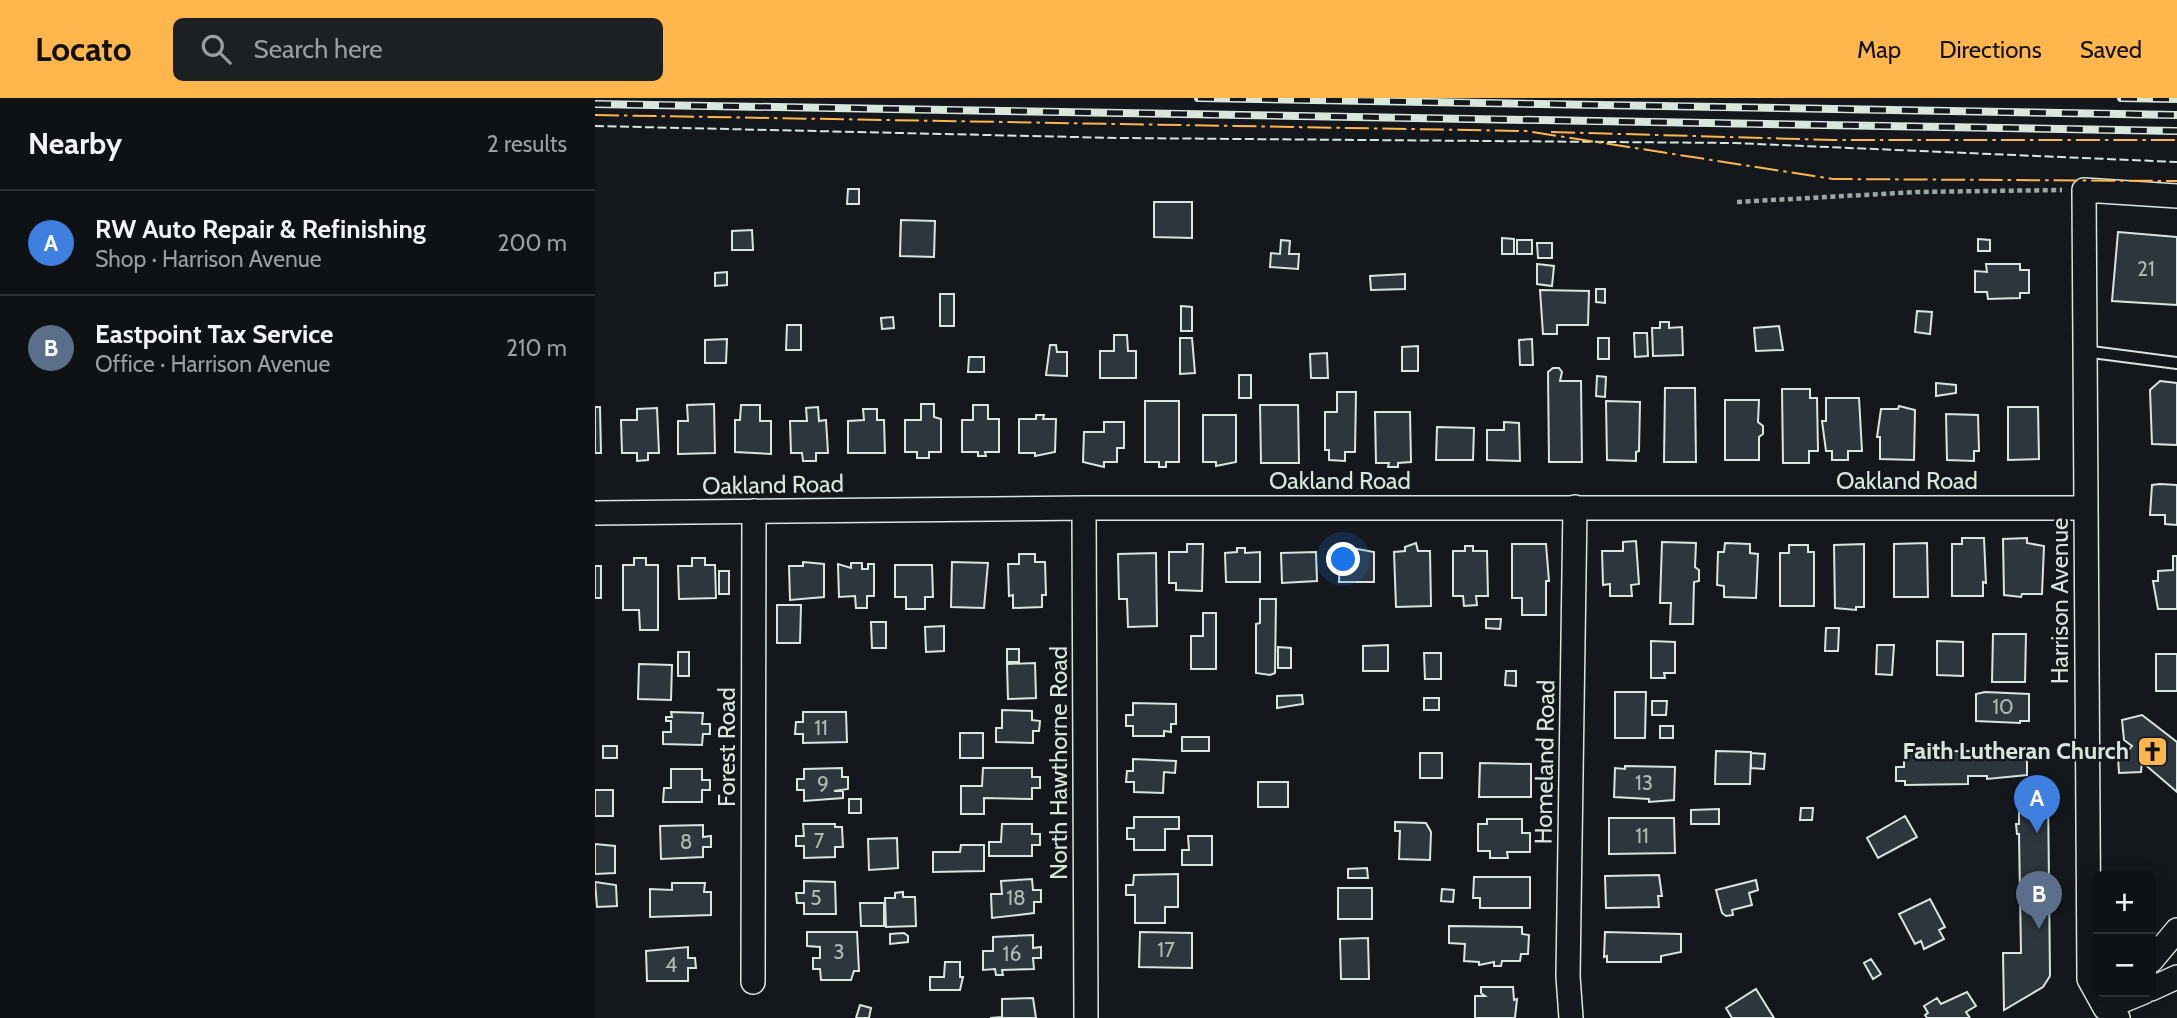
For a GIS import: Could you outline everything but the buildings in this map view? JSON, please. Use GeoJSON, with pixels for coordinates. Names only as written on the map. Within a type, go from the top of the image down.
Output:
{"type":"FeatureCollection","features":[{"type":"Feature","properties":{"kind":"street"},"geometry":{"type":"LineString","coordinates":[[2084,190],[2177,196]]}},
{"type":"Feature","properties":{"kind":"street","name":"Harrison Avenue"},"geometry":{"type":"LineString","coordinates":[[2084,190],[2089,979],[2105,1015]]}},
{"type":"Feature","properties":{"kind":"street","name":"Homeland Road"},"geometry":{"type":"LineString","coordinates":[[1571,1018],[1568,976],[1575,507]]}},
{"type":"Feature","properties":{"kind":"street","name":"Oakland Road"},"geometry":{"type":"LineString","coordinates":[[595,513],[1084,508],[2085,508]]}},
{"type":"Feature","properties":{"kind":"street","name":"North Hawthorne Road"},"geometry":{"type":"LineString","coordinates":[[1084,508],[1086,1018]]}},
{"type":"Feature","properties":{"kind":"street","name":"Forest Road"},"geometry":{"type":"LineString","coordinates":[[753,982],[754,511]]}},
{"type":"Feature","properties":{"kind":"street"},"geometry":{"type":"LineString","coordinates":[[2156,955],[2177,930]]}},
{"type":"Feature","properties":{"kind":"street"},"geometry":{"type":"LineString","coordinates":[[2156,987],[2177,977]]}},
{"type":"Feature","properties":{"kind":"street"},"geometry":{"type":"LineString","coordinates":[[2105,1015],[2118,997]]}},
{"type":"Feature","properties":{"kind":"street"},"geometry":{"type":"LineString","coordinates":[[2105,1015],[2136,997]]}},
{"type":"Feature","properties":{"kind":"lane"},"geometry":{"type":"LineString","coordinates":[[2084,351],[2177,363]]}},
{"type":"Feature","properties":{"kind":"path"},"geometry":{"type":"LineString","coordinates":[[1737,202],[1917,192],[2084,190]]}},
{"type":"Feature","properties":{"kind":"railway"},"geometry":{"type":"LineString","coordinates":[[1198,98],[2177,115]]}},
{"type":"Feature","properties":{"kind":"railway"},"geometry":{"type":"LineString","coordinates":[[2121,98],[2177,99]]}},
{"type":"Feature","properties":{"kind":"railway"},"geometry":{"type":"LineString","coordinates":[[595,104],[2177,131]]}},
{"type":"Feature","properties":{"kind":"fence"},"geometry":{"type":"LineString","coordinates":[[595,126],[1118,138],[1734,143],[2177,162]]}},
{"type":"Feature","properties":{"kind":"power"},"geometry":{"type":"LineString","coordinates":[[595,115],[1526,131],[1833,179],[2177,181]]}},
{"type":"Feature","properties":{"kind":"power"},"geometry":{"type":"LineString","coordinates":[[1551,132],[1834,140],[2177,140]]}},
{"type":"Feature","properties":{"kind":"place","name":"Faith Lutheran Church"},"geometry":{"type":"Point","coordinates":[2152,751]}},
{"type":"Feature","properties":{"kind":"place","name":"RW Auto Repair & Refinishing"},"geometry":{"type":"Point","coordinates":[2037,833]}},
{"type":"Feature","properties":{"kind":"place","name":"Eastpoint Tax Service"},"geometry":{"type":"Point","coordinates":[2039,929]}}]}
